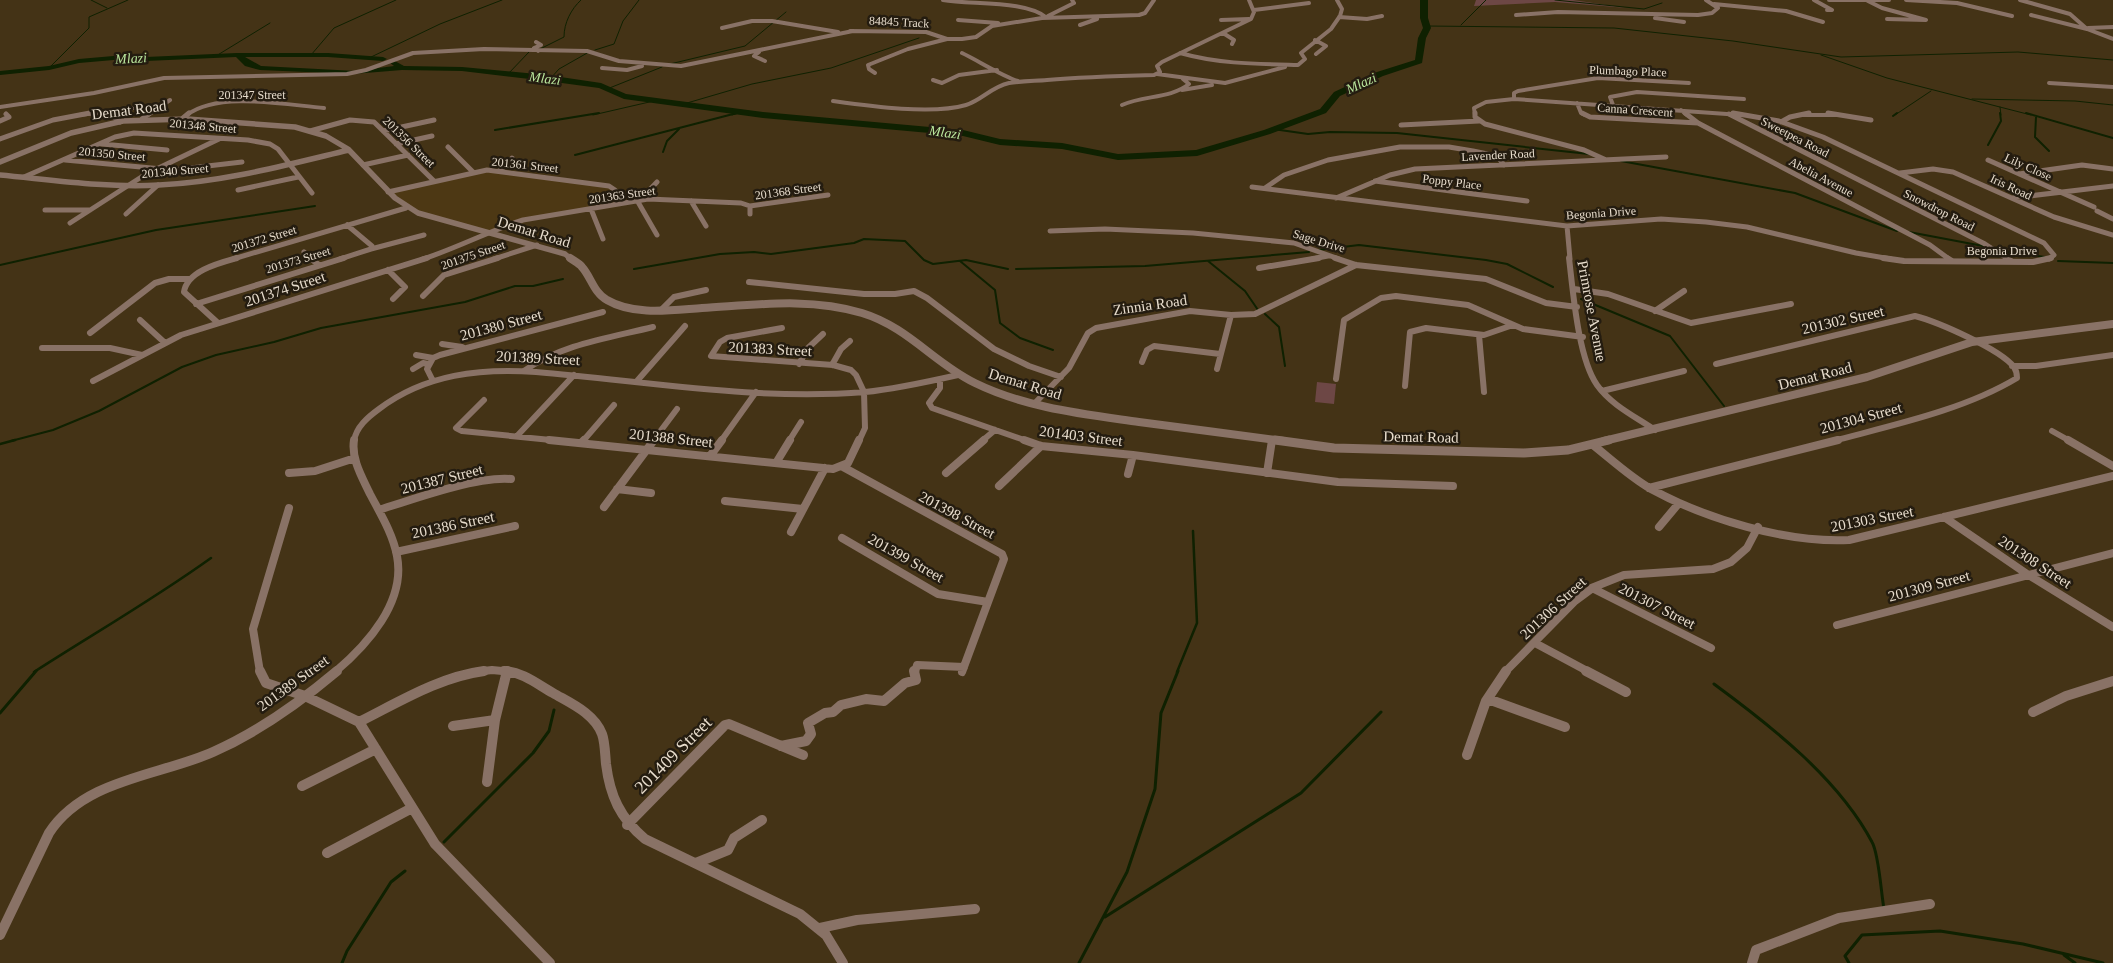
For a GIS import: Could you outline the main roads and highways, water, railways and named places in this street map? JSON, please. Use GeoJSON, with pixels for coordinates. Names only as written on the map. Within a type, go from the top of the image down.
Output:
{"type":"FeatureCollection","features":[{"type":"Feature","properties":{"kind":"waterway"},"geometry":{"type":"LineString","coordinates":[[91,0],[107,8]]}},
{"type":"Feature","properties":{"kind":"waterway"},"geometry":{"type":"LineString","coordinates":[[49,68],[89,28],[89,17],[128,0]]}},
{"type":"Feature","properties":{"kind":"waterway"},"geometry":{"type":"LineString","coordinates":[[311,55],[334,28],[396,0]]}},
{"type":"Feature","properties":{"kind":"waterway"},"geometry":{"type":"LineString","coordinates":[[369,58],[440,24],[502,0]]}},
{"type":"Feature","properties":{"kind":"waterway"},"geometry":{"type":"LineString","coordinates":[[540,49],[564,37],[569,17],[581,0]]}},
{"type":"Feature","properties":{"kind":"waterway"},"geometry":{"type":"LineString","coordinates":[[595,50],[614,44],[623,21],[639,0]]}},
{"type":"Feature","properties":{"kind":"waterway","name":"Mlazi"},"geometry":{"type":"LineString","coordinates":[[402,68],[462,69],[547,78],[601,86],[624,96],[763,115],[904,126],[963,133],[1000,142],[1062,146],[1118,157],[1197,153],[1267,132],[1323,111],[1337,94],[1380,74],[1419,61],[1422,38],[1427,28],[1424,18],[1424,0]]}},
{"type":"Feature","properties":{"kind":"waterway"},"geometry":{"type":"LineString","coordinates":[[1461,25],[1486,0]]}},
{"type":"Feature","properties":{"kind":"waterway"},"geometry":{"type":"LineString","coordinates":[[1555,0],[1644,9],[1662,3]]}},
{"type":"Feature","properties":{"kind":"waterway"},"geometry":{"type":"LineString","coordinates":[[670,64],[745,46],[786,12]]}},
{"type":"Feature","properties":{"kind":"waterway"},"geometry":{"type":"LineString","coordinates":[[216,56],[270,23]]}},
{"type":"Feature","properties":{"kind":"waterway"},"geometry":{"type":"LineString","coordinates":[[1426,26],[1614,28],[1733,41],[1841,57],[2018,52],[2113,60]]}},
{"type":"Feature","properties":{"kind":"waterway"},"geometry":{"type":"LineString","coordinates":[[687,103],[752,84],[831,68],[919,38]]}},
{"type":"Feature","properties":{"kind":"waterway"},"geometry":{"type":"LineString","coordinates":[[508,74],[529,52]]}},
{"type":"Feature","properties":{"kind":"waterway"},"geometry":{"type":"LineString","coordinates":[[550,79],[559,69],[589,52]]}},
{"type":"Feature","properties":{"kind":"waterway","name":"Mlazi"},"geometry":{"type":"LineString","coordinates":[[0,73],[49,68],[79,61],[125,57],[146,59],[237,55],[328,55],[383,59]]}},
{"type":"Feature","properties":{"kind":"waterway"},"geometry":{"type":"LineString","coordinates":[[1821,55],[1887,78],[2000,107]]}},
{"type":"Feature","properties":{"kind":"waterway"},"geometry":{"type":"LineString","coordinates":[[239,56],[248,64],[260,68],[353,72]]}},
{"type":"Feature","properties":{"kind":"waterway","name":"Mlazi"},"geometry":{"type":"LineString","coordinates":[[393,62],[402,68]]}},
{"type":"Feature","properties":{"kind":"waterway"},"geometry":{"type":"LineString","coordinates":[[607,89],[662,67]]}},
{"type":"Feature","properties":{"kind":"waterway"},"geometry":{"type":"LineString","coordinates":[[360,72],[402,68]]}},
{"type":"Feature","properties":{"kind":"waterway"},"geometry":{"type":"LineString","coordinates":[[1895,115],[1931,91]]}},
{"type":"Feature","properties":{"kind":"waterway"},"geometry":{"type":"LineString","coordinates":[[1972,99],[2075,101],[2113,105]]}},
{"type":"Feature","properties":{"kind":"waterway"},"geometry":{"type":"LineString","coordinates":[[593,115],[658,100]]}},
{"type":"Feature","properties":{"kind":"waterway"},"geometry":{"type":"LineString","coordinates":[[2000,107],[2031,115]]}},
{"type":"Feature","properties":{"kind":"waterway"},"geometry":{"type":"LineString","coordinates":[[2000,107],[2001,115]]}},
{"type":"Feature","properties":{"kind":"waterway","name":"Mlazi"},"geometry":{"type":"LineString","coordinates":[[732,115],[742,112]]}},
{"type":"Feature","properties":{"kind":"waterway"},"geometry":{"type":"LineString","coordinates":[[495,130],[599,113]]}},
{"type":"Feature","properties":{"kind":"waterway"},"geometry":{"type":"LineString","coordinates":[[575,155],[737,113]]}},
{"type":"Feature","properties":{"kind":"waterway"},"geometry":{"type":"LineString","coordinates":[[1893,116],[1897,113]]}},
{"type":"Feature","properties":{"kind":"waterway"},"geometry":{"type":"LineString","coordinates":[[1988,145],[2001,121],[2000,113]]}},
{"type":"Feature","properties":{"kind":"waterway"},"geometry":{"type":"LineString","coordinates":[[2026,113],[2113,138]]}},
{"type":"Feature","properties":{"kind":"waterway"},"geometry":{"type":"LineString","coordinates":[[2036,117],[2035,137],[2049,151]]}},
{"type":"Feature","properties":{"kind":"waterway"},"geometry":{"type":"LineString","coordinates":[[663,152],[667,141],[679,129]]}},
{"type":"Feature","properties":{"kind":"waterway"},"geometry":{"type":"LineString","coordinates":[[1273,129],[1308,134],[1330,132],[1397,133],[1589,154]]}},
{"type":"Feature","properties":{"kind":"waterway"},"geometry":{"type":"LineString","coordinates":[[1621,161],[1795,193],[1897,231]]}},
{"type":"Feature","properties":{"kind":"waterway"},"geometry":{"type":"LineString","coordinates":[[0,265],[156,230],[315,206]]}},
{"type":"Feature","properties":{"kind":"waterway"},"geometry":{"type":"LineString","coordinates":[[1909,232],[1983,246]]}},
{"type":"Feature","properties":{"kind":"waterway"},"geometry":{"type":"LineString","coordinates":[[634,269],[720,254],[754,252],[771,254],[854,243],[864,239],[905,241],[924,260],[933,264],[966,260],[1008,269]]}},
{"type":"Feature","properties":{"kind":"waterway"},"geometry":{"type":"LineString","coordinates":[[1318,250],[1359,245],[1486,260],[1507,264],[1553,287]]}},
{"type":"Feature","properties":{"kind":"waterway"},"geometry":{"type":"LineString","coordinates":[[1016,269],[1145,266],[1309,252]]}},
{"type":"Feature","properties":{"kind":"waterway"},"geometry":{"type":"LineString","coordinates":[[2007,252],[2045,257]]}},
{"type":"Feature","properties":{"kind":"waterway"},"geometry":{"type":"LineString","coordinates":[[960,261],[995,290],[1000,323],[1020,338],[1053,350]]}},
{"type":"Feature","properties":{"kind":"waterway"},"geometry":{"type":"LineString","coordinates":[[1208,261],[1245,291],[1258,310]]}},
{"type":"Feature","properties":{"kind":"waterway"},"geometry":{"type":"LineString","coordinates":[[2058,261],[2113,263]]}},
{"type":"Feature","properties":{"kind":"waterway"},"geometry":{"type":"LineString","coordinates":[[11,441],[53,430],[99,411],[182,367],[216,355],[274,342],[321,328],[465,302],[515,286],[533,286],[563,279]]}},
{"type":"Feature","properties":{"kind":"waterway"},"geometry":{"type":"LineString","coordinates":[[1581,299],[1670,336],[1724,406]]}},
{"type":"Feature","properties":{"kind":"waterway"},"geometry":{"type":"LineString","coordinates":[[1265,314],[1279,327],[1285,366]]}},
{"type":"Feature","properties":{"kind":"waterway"},"geometry":{"type":"LineString","coordinates":[[0,444],[15,440]]}},
{"type":"Feature","properties":{"kind":"waterway"},"geometry":{"type":"LineString","coordinates":[[1177,672],[1197,623],[1193,531]]}},
{"type":"Feature","properties":{"kind":"waterway"},"geometry":{"type":"LineString","coordinates":[[34,672],[146,602],[211,558]]}},
{"type":"Feature","properties":{"kind":"waterway"},"geometry":{"type":"LineString","coordinates":[[0,713],[36,671]]}},
{"type":"Feature","properties":{"kind":"waterway"},"geometry":{"type":"LineString","coordinates":[[1079,963],[1127,872],[1155,789],[1161,713],[1178,671]]}},
{"type":"Feature","properties":{"kind":"waterway"},"geometry":{"type":"LineString","coordinates":[[1714,684],[1758,717],[1802,755],[1841,796],[1872,842],[1878,864],[1884,909]]}},
{"type":"Feature","properties":{"kind":"waterway"},"geometry":{"type":"LineString","coordinates":[[444,842],[533,753],[549,731],[554,710]]}},
{"type":"Feature","properties":{"kind":"waterway"},"geometry":{"type":"LineString","coordinates":[[1105,917],[1301,793],[1381,712]]}},
{"type":"Feature","properties":{"kind":"waterway"},"geometry":{"type":"LineString","coordinates":[[342,963],[347,951],[391,882],[405,871]]}},
{"type":"Feature","properties":{"kind":"waterway"},"geometry":{"type":"LineString","coordinates":[[1849,963],[1845,956],[1862,935],[1940,931],[2023,944],[2103,963]]}},
{"type":"Feature","properties":{"kind":"waterway"},"geometry":{"type":"LineString","coordinates":[[2064,955],[2075,963]]}}]}
